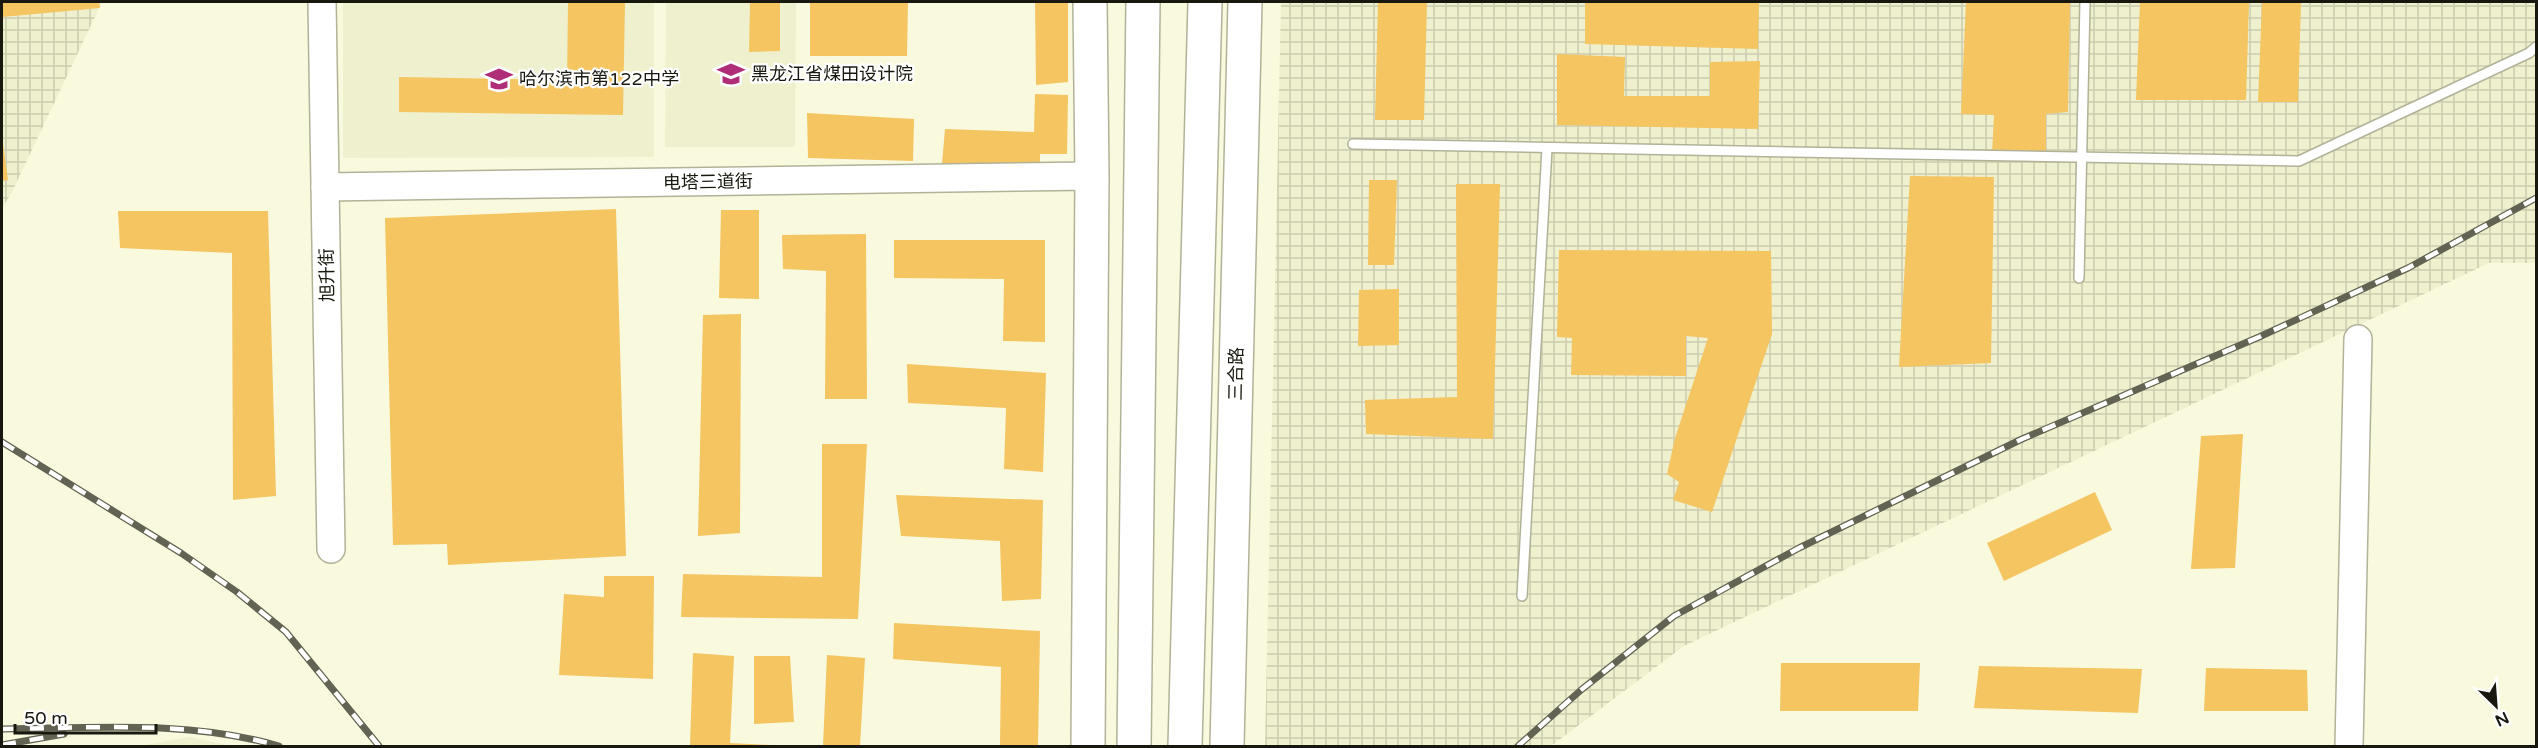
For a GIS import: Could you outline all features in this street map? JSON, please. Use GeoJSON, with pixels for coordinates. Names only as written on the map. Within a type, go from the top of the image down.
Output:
{"type":"FeatureCollection","features":[{"type":"Feature","properties":{"kind":"highway"},"geometry":{"type":"LineString","coordinates":[[1088,747],[1092,177],[1090,2]]}},
{"type":"Feature","properties":{"kind":"highway"},"geometry":{"type":"LineString","coordinates":[[1134,747],[1143,2]]}},
{"type":"Feature","properties":{"kind":"highway"},"geometry":{"type":"LineString","coordinates":[[1185,747],[1204,2]]}},
{"type":"Feature","properties":{"kind":"highway","name":"三合路"},"geometry":{"type":"LineString","coordinates":[[1227,747],[1245,2]]}},
{"type":"Feature","properties":{"kind":"street","name":"旭升街"},"geometry":{"type":"LineString","coordinates":[[322,2],[331,549]]}},
{"type":"Feature","properties":{"kind":"street","name":"电塔三道街"},"geometry":{"type":"LineString","coordinates":[[325,187],[1092,177]]}},
{"type":"Feature","properties":{"kind":"street"},"geometry":{"type":"LineString","coordinates":[[2349,747],[2358,339]]}},
{"type":"Feature","properties":{"kind":"lane"},"geometry":{"type":"LineString","coordinates":[[2079,278],[2085,2]]}},
{"type":"Feature","properties":{"kind":"lane"},"geometry":{"type":"LineString","coordinates":[[1353,144],[2299,161],[2529,53],[2536,47]]}},
{"type":"Feature","properties":{"kind":"lane"},"geometry":{"type":"LineString","coordinates":[[1522,596],[1547,148]]}},
{"type":"Feature","properties":{"kind":"shaded area"},"geometry":{"type":"Polygon","coordinates":[[[2,2],[102,2],[11,194],[2,208],[2,2]]]}},
{"type":"Feature","properties":{"kind":"shaded area","name":"哈尔滨市第122中学"},"geometry":{"type":"Polygon","coordinates":[[[343,2],[654,2],[654,157],[343,158],[343,2]]]}},
{"type":"Feature","properties":{"kind":"shaded area","name":"黑龙江省煤田设计院"},"geometry":{"type":"Polygon","coordinates":[[[666,2],[796,2],[795,147],[665,147],[666,2]]]}},
{"type":"Feature","properties":{"kind":"shaded area"},"geometry":{"type":"Polygon","coordinates":[[[1281,2],[2536,2],[2536,263],[2489,263],[1684,646],[1551,746],[1265,746],[1281,2]]]}},
{"type":"Feature","properties":{"kind":"shaded area"},"geometry":{"type":"Polygon","coordinates":[[[190,737],[232,746],[140,746],[190,737]]]}},
{"type":"Feature","properties":{"kind":"building"},"geometry":{"type":"Polygon","coordinates":[[[2,2],[99,2],[100,8],[2,17],[2,2]]]}},
{"type":"Feature","properties":{"kind":"building"},"geometry":{"type":"Polygon","coordinates":[[[568,2],[625,2],[623,115],[399,112],[399,77],[567,80],[568,2]]]}},
{"type":"Feature","properties":{"kind":"building"},"geometry":{"type":"Polygon","coordinates":[[[750,2],[780,2],[780,51],[749,52],[750,2]]]}},
{"type":"Feature","properties":{"kind":"building"},"geometry":{"type":"Polygon","coordinates":[[[810,2],[908,2],[907,56],[810,56],[810,2]]]}},
{"type":"Feature","properties":{"kind":"building"},"geometry":{"type":"Polygon","coordinates":[[[1035,2],[1068,2],[1068,82],[1036,85],[1035,2]]]}},
{"type":"Feature","properties":{"kind":"building"},"geometry":{"type":"Polygon","coordinates":[[[1378,2],[1427,2],[1424,120],[1375,120],[1378,2]]]}},
{"type":"Feature","properties":{"kind":"building"},"geometry":{"type":"Polygon","coordinates":[[[1585,2],[1759,2],[1758,49],[1585,44],[1585,2]]]}},
{"type":"Feature","properties":{"kind":"building"},"geometry":{"type":"Polygon","coordinates":[[[1966,2],[2070,2],[2068,112],[2046,114],[2046,156],[1992,154],[1994,115],[1961,114],[1966,2]]]}},
{"type":"Feature","properties":{"kind":"building"},"geometry":{"type":"Polygon","coordinates":[[[2140,2],[2249,2],[2246,100],[2136,100],[2140,2]]]}},
{"type":"Feature","properties":{"kind":"building"},"geometry":{"type":"Polygon","coordinates":[[[2262,2],[2301,2],[2298,102],[2258,102],[2262,2]]]}},
{"type":"Feature","properties":{"kind":"building"},"geometry":{"type":"Polygon","coordinates":[[[1557,54],[1625,57],[1624,96],[1710,96],[1710,62],[1760,61],[1758,129],[1557,125],[1557,54]]]}},
{"type":"Feature","properties":{"kind":"building"},"geometry":{"type":"Polygon","coordinates":[[[1035,94],[1068,95],[1067,154],[1040,154],[1040,166],[942,164],[945,129],[1034,132],[1035,94]]]}},
{"type":"Feature","properties":{"kind":"building"},"geometry":{"type":"Polygon","coordinates":[[[807,113],[914,119],[913,161],[808,158],[807,113]]]}},
{"type":"Feature","properties":{"kind":"building"},"geometry":{"type":"Polygon","coordinates":[[[2,144],[8,180],[2,181],[2,144]]]}},
{"type":"Feature","properties":{"kind":"building"},"geometry":{"type":"Polygon","coordinates":[[[1910,176],[1994,177],[1991,363],[1899,367],[1910,176]]]}},
{"type":"Feature","properties":{"kind":"building"},"geometry":{"type":"Polygon","coordinates":[[[1369,180],[1397,180],[1394,265],[1368,265],[1369,180]]]}},
{"type":"Feature","properties":{"kind":"building"},"geometry":{"type":"Polygon","coordinates":[[[1456,184],[1500,184],[1493,439],[1366,434],[1365,400],[1457,397],[1456,184]]]}},
{"type":"Feature","properties":{"kind":"building"},"geometry":{"type":"Polygon","coordinates":[[[616,209],[626,556],[448,565],[447,544],[393,545],[385,218],[616,209]]]}},
{"type":"Feature","properties":{"kind":"building"},"geometry":{"type":"Polygon","coordinates":[[[721,210],[759,210],[759,299],[719,298],[721,210]]]}},
{"type":"Feature","properties":{"kind":"building"},"geometry":{"type":"Polygon","coordinates":[[[118,211],[268,211],[276,496],[233,500],[232,253],[120,248],[118,211]]]}},
{"type":"Feature","properties":{"kind":"building"},"geometry":{"type":"Polygon","coordinates":[[[866,234],[867,399],[825,399],[826,271],[783,269],[782,235],[866,234]]]}},
{"type":"Feature","properties":{"kind":"building"},"geometry":{"type":"Polygon","coordinates":[[[894,240],[1045,240],[1045,342],[1003,341],[1004,279],[894,278],[894,240]]]}},
{"type":"Feature","properties":{"kind":"building"},"geometry":{"type":"Polygon","coordinates":[[[1559,250],[1771,251],[1772,334],[1712,512],[1673,500],[1679,482],[1667,474],[1675,438],[1708,338],[1686,336],[1686,376],[1571,375],[1572,338],[1557,337],[1559,250]]]}},
{"type":"Feature","properties":{"kind":"building"},"geometry":{"type":"Polygon","coordinates":[[[1399,289],[1399,345],[1358,346],[1359,290],[1399,289]]]}},
{"type":"Feature","properties":{"kind":"building"},"geometry":{"type":"Polygon","coordinates":[[[741,314],[740,533],[698,536],[703,315],[741,314]]]}},
{"type":"Feature","properties":{"kind":"building"},"geometry":{"type":"Polygon","coordinates":[[[907,364],[1046,373],[1043,472],[1004,469],[1006,408],[908,403],[907,364]]]}},
{"type":"Feature","properties":{"kind":"building"},"geometry":{"type":"Polygon","coordinates":[[[2243,434],[2235,568],[2191,569],[2201,436],[2243,434]]]}},
{"type":"Feature","properties":{"kind":"building"},"geometry":{"type":"Polygon","coordinates":[[[822,444],[867,444],[858,619],[681,617],[683,574],[822,577],[822,444]]]}},
{"type":"Feature","properties":{"kind":"building"},"geometry":{"type":"Polygon","coordinates":[[[2095,492],[2112,530],[2004,581],[1987,543],[2095,492]]]}},
{"type":"Feature","properties":{"kind":"building"},"geometry":{"type":"Polygon","coordinates":[[[896,495],[1043,500],[1041,599],[1002,601],[1000,541],[901,536],[896,495]]]}},
{"type":"Feature","properties":{"kind":"building"},"geometry":{"type":"Polygon","coordinates":[[[604,576],[654,576],[653,679],[559,675],[564,594],[604,597],[604,576]]]}},
{"type":"Feature","properties":{"kind":"building"},"geometry":{"type":"Polygon","coordinates":[[[894,623],[1040,631],[1038,746],[1000,746],[1001,667],[893,659],[894,623]]]}},
{"type":"Feature","properties":{"kind":"building"},"geometry":{"type":"Polygon","coordinates":[[[693,653],[734,656],[730,743],[770,746],[690,746],[693,653]]]}},
{"type":"Feature","properties":{"kind":"building"},"geometry":{"type":"Polygon","coordinates":[[[827,655],[865,658],[860,746],[823,746],[827,655]]]}},
{"type":"Feature","properties":{"kind":"building"},"geometry":{"type":"Polygon","coordinates":[[[754,656],[790,656],[794,722],[754,724],[754,656]]]}},
{"type":"Feature","properties":{"kind":"building"},"geometry":{"type":"Polygon","coordinates":[[[1781,663],[1920,663],[1918,711],[1780,711],[1781,663]]]}},
{"type":"Feature","properties":{"kind":"building"},"geometry":{"type":"Polygon","coordinates":[[[1979,666],[2142,669],[2138,713],[1974,708],[1979,666]]]}},
{"type":"Feature","properties":{"kind":"building"},"geometry":{"type":"Polygon","coordinates":[[[2206,668],[2307,670],[2308,711],[2204,711],[2206,668]]]}},
{"type":"Feature","properties":{"kind":"railway"},"geometry":{"type":"LineString","coordinates":[[1518,746],[1581,690],[1674,616],[1799,548],[2022,439],[2259,337],[2408,268],[2536,198]]}},
{"type":"Feature","properties":{"kind":"railway"},"geometry":{"type":"LineString","coordinates":[[2,442],[181,553],[237,592],[286,632],[379,746]]}},
{"type":"Feature","properties":{"kind":"railway"},"geometry":{"type":"LineString","coordinates":[[2,729],[106,727],[176,729],[211,732],[279,746]]}},
{"type":"Feature","properties":{"kind":"railway"},"geometry":{"type":"LineString","coordinates":[[2,745],[64,734]]}},
{"type":"Feature","properties":{"kind":"place","name":"黑龙江省煤田设计院"},"geometry":{"type":"Point","coordinates":[731,74]}},
{"type":"Feature","properties":{"kind":"place","name":"哈尔滨市第122中学"},"geometry":{"type":"Point","coordinates":[499,79]}}]}
